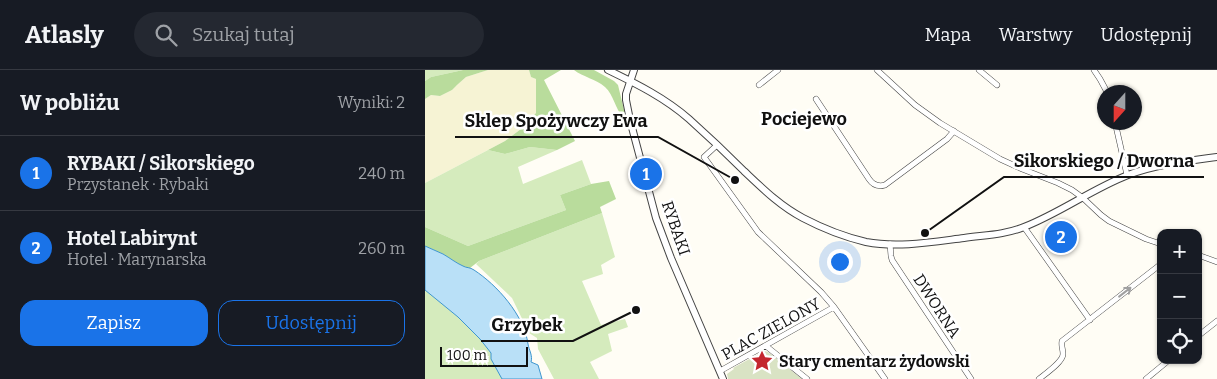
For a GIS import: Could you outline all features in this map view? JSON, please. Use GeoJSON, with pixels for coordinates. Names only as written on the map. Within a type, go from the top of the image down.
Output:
{"type":"FeatureCollection","features":[{"type":"Feature","properties":{"kind":"street"},"geometry":{"type":"LineString","coordinates":[[608,70],[658,97],[680,112],[786,208],[821,226],[866,242],[890,244],[941,241],[1009,232],[1024,227],[1127,175],[1166,164],[1217,157]]}},
{"type":"Feature","properties":{"kind":"street","name":"RYBAKI"},"geometry":{"type":"LineString","coordinates":[[634,70],[626,94],[627,107],[656,218],[723,379]]}},
{"type":"Feature","properties":{"kind":"street"},"geometry":{"type":"LineString","coordinates":[[759,85],[778,70]]}},
{"type":"Feature","properties":{"kind":"street"},"geometry":{"type":"LineString","coordinates":[[877,70],[923,112],[1001,159],[1072,190],[1109,221],[1157,243]]}},
{"type":"Feature","properties":{"kind":"street"},"geometry":{"type":"LineString","coordinates":[[979,70],[997,85]]}},
{"type":"Feature","properties":{"kind":"street"},"geometry":{"type":"LineString","coordinates":[[1094,70],[1104,85]]}},
{"type":"Feature","properties":{"kind":"street"},"geometry":{"type":"LineString","coordinates":[[816,99],[869,179],[876,186],[885,185],[947,139],[954,131]]}},
{"type":"Feature","properties":{"kind":"street"},"geometry":{"type":"LineString","coordinates":[[1117,130],[1127,175]]}},
{"type":"Feature","properties":{"kind":"street"},"geometry":{"type":"LineString","coordinates":[[717,145],[704,157],[758,232],[821,292],[834,307],[885,379]]}},
{"type":"Feature","properties":{"kind":"street"},"geometry":{"type":"LineString","coordinates":[[1024,227],[1089,320]]}},
{"type":"Feature","properties":{"kind":"street","name":"DWORNA"},"geometry":{"type":"LineString","coordinates":[[890,244],[893,260],[971,379]]}},
{"type":"Feature","properties":{"kind":"street"},"geometry":{"type":"LineString","coordinates":[[1202,256],[1217,262]]}},
{"type":"Feature","properties":{"kind":"street"},"geometry":{"type":"LineString","coordinates":[[1039,379],[1061,360],[1063,354],[1062,341],[1157,267]]}},
{"type":"Feature","properties":{"kind":"street","name":"PLAC ZIELONY"},"geometry":{"type":"LineString","coordinates":[[720,371],[834,307]]}},
{"type":"Feature","properties":{"kind":"street"},"geometry":{"type":"LineString","coordinates":[[1202,333],[1217,321]]}},
{"type":"Feature","properties":{"kind":"street"},"geometry":{"type":"LineString","coordinates":[[766,346],[807,379]]}},
{"type":"Feature","properties":{"kind":"street"},"geometry":{"type":"LineString","coordinates":[[1146,379],[1164,364]]}},
{"type":"Feature","properties":{"kind":"shaded area"},"geometry":{"type":"Polygon","coordinates":[[[488,70],[529,70],[531,77],[536,79],[536,113],[521,129],[505,141],[425,183],[425,99],[431,95],[440,96],[452,90],[466,77],[488,70]]]}},
{"type":"Feature","properties":{"kind":"green space"},"geometry":{"type":"Polygon","coordinates":[[[425,70],[463,70],[431,77],[425,81],[425,70]]]}},
{"type":"Feature","properties":{"kind":"green space"},"geometry":{"type":"Polygon","coordinates":[[[463,70],[488,70],[466,77],[452,90],[440,96],[431,95],[425,99],[425,81],[431,77],[463,70]]]}},
{"type":"Feature","properties":{"kind":"green space"},"geometry":{"type":"Polygon","coordinates":[[[529,70],[561,70],[544,80],[575,141],[557,150],[530,147],[505,154],[488,150],[505,141],[521,129],[536,113],[536,79],[531,77],[529,70]]]}},
{"type":"Feature","properties":{"kind":"green space"},"geometry":{"type":"Polygon","coordinates":[[[574,70],[594,70],[614,81],[618,85],[625,114],[623,117],[605,87],[574,70]]]}},
{"type":"Feature","properties":{"kind":"green space"},"geometry":{"type":"Polygon","coordinates":[[[530,147],[557,150],[518,167],[523,184],[582,160],[591,184],[560,195],[566,210],[468,246],[425,227],[425,183],[488,150],[505,154],[530,147]]]}},
{"type":"Feature","properties":{"kind":"green space"},"geometry":{"type":"Polygon","coordinates":[[[609,181],[616,199],[600,207],[602,213],[479,261],[470,268],[465,268],[443,254],[425,246],[425,227],[468,246],[566,210],[560,195],[591,184],[609,181]]]}},
{"type":"Feature","properties":{"kind":"green space"},"geometry":{"type":"Polygon","coordinates":[[[602,213],[615,257],[601,265],[603,274],[582,281],[601,325],[625,319],[628,327],[608,334],[612,351],[590,362],[599,379],[554,379],[538,349],[537,338],[529,333],[512,298],[476,264],[479,261],[602,213]]]}},
{"type":"Feature","properties":{"kind":"green space"},"geometry":{"type":"Polygon","coordinates":[[[425,264],[530,379],[425,379],[425,264]]]}},
{"type":"Feature","properties":{"kind":"green space","name":"Stary cmentarz żydowski"},"geometry":{"type":"Polygon","coordinates":[[[764,351],[768,352],[802,379],[728,379],[727,374],[733,368],[764,351]]]}},
{"type":"Feature","properties":{"kind":"water"},"geometry":{"type":"Polygon","coordinates":[[[425,246],[464,267],[473,269],[500,292],[521,322],[531,355],[531,362],[538,365],[542,379],[502,379],[491,359],[491,353],[480,339],[458,317],[425,290],[425,246]]]}},
{"type":"Feature","properties":{"kind":"place","name":"RYBAKI / Sikorskiego"},"geometry":{"type":"Point","coordinates":[646,174]}},
{"type":"Feature","properties":{"kind":"place","name":"Sklep Spożywczy Ewa"},"geometry":{"type":"Point","coordinates":[735,180]}},
{"type":"Feature","properties":{"kind":"place","name":"Sikorskiego / Dworna"},"geometry":{"type":"Point","coordinates":[925,233]}},
{"type":"Feature","properties":{"kind":"place","name":"Hotel Labirynt"},"geometry":{"type":"Point","coordinates":[1061,237]}},
{"type":"Feature","properties":{"kind":"place","name":"Grzybek"},"geometry":{"type":"Point","coordinates":[636,310]}},
{"type":"Feature","properties":{"kind":"place","name":"Stary cmentarz żydowski"},"geometry":{"type":"Point","coordinates":[762,361]}},
{"type":"Feature","properties":{"kind":"district","name":"Pociejewo"},"geometry":{"type":"Point","coordinates":[804,119]}}]}
